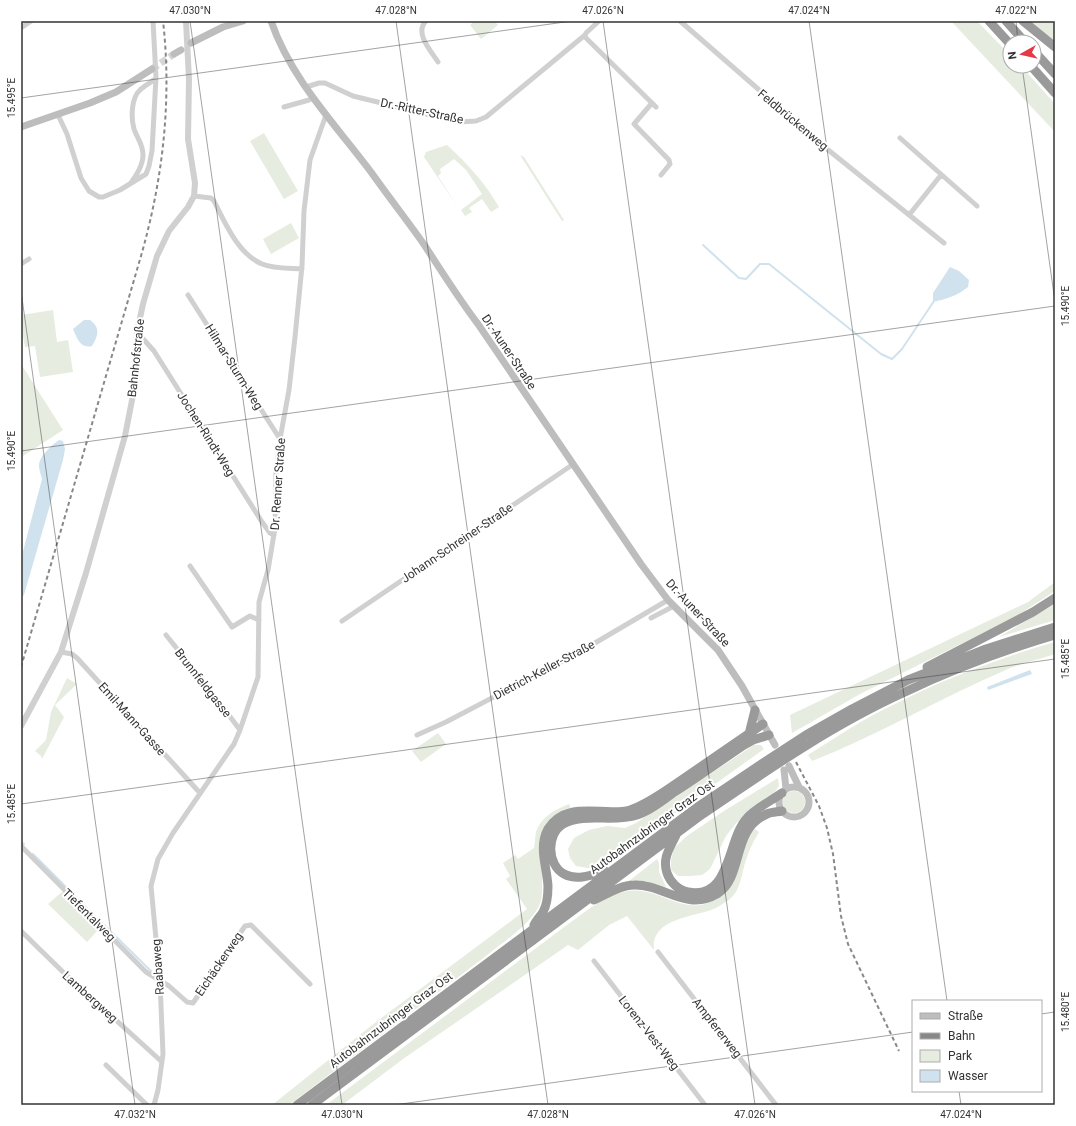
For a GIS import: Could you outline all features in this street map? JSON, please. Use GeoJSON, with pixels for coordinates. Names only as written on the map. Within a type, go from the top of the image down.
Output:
{"type":"FeatureCollection","features":[{"type":"Feature","properties":{"kind":"highway"},"geometry":{"type":"LineString","coordinates":[[989,21],[1002,35]]}},
{"type":"Feature","properties":{"kind":"highway"},"geometry":{"type":"LineString","coordinates":[[1006,21],[1018,34]]}},
{"type":"Feature","properties":{"kind":"highway"},"geometry":{"type":"LineString","coordinates":[[1023,21],[1055,47]]}},
{"type":"Feature","properties":{"kind":"highway"},"geometry":{"type":"LineString","coordinates":[[1042,60],[1055,74]]}},
{"type":"Feature","properties":{"kind":"highway"},"geometry":{"type":"LineString","coordinates":[[1038,74],[1055,93]]}},
{"type":"Feature","properties":{"kind":"highway"},"geometry":{"type":"LineString","coordinates":[[908,680],[930,666],[1033,612],[1055,598]]}},
{"type":"Feature","properties":{"kind":"highway","name":"Autobahnzubringer Graz Ost"},"geometry":{"type":"LineString","coordinates":[[297,1105],[696,808],[765,767],[852,709],[908,680],[986,649],[1055,627]]}},
{"type":"Feature","properties":{"kind":"highway","name":"Autobahnzubringer Graz Ost"},"geometry":{"type":"LineString","coordinates":[[808,739],[905,692],[983,659],[1055,635]]}},
{"type":"Feature","properties":{"kind":"highway"},"geometry":{"type":"LineString","coordinates":[[749,734],[755,710]]}},
{"type":"Feature","properties":{"kind":"highway"},"geometry":{"type":"LineString","coordinates":[[530,931],[544,911],[547,896],[548,887],[543,854],[546,835],[548,829],[560,818],[567,813],[624,811],[639,806],[667,789],[763,724]]}},
{"type":"Feature","properties":{"kind":"highway"},"geometry":{"type":"LineString","coordinates":[[614,869],[595,876],[583,877],[569,876],[563,873],[558,869],[551,855],[552,840],[558,828],[579,818],[620,819],[642,813],[744,745],[753,740],[769,735]]}},
{"type":"Feature","properties":{"kind":"highway","name":"Autobahnzubringer Graz Ost"},"geometry":{"type":"LineString","coordinates":[[312,1105],[765,767]]}},
{"type":"Feature","properties":{"kind":"highway"},"geometry":{"type":"LineString","coordinates":[[677,833],[667,853],[666,871],[670,879],[683,891],[698,893],[705,891],[712,887],[722,876],[737,836],[747,818],[784,791]]}},
{"type":"Feature","properties":{"kind":"highway"},"geometry":{"type":"LineString","coordinates":[[579,907],[622,887],[633,884],[644,885],[671,895],[691,900],[703,899],[715,895],[726,887],[730,880],[740,848],[750,826],[768,814],[782,811]]}},
{"type":"Feature","properties":{"kind":"main road"},"geometry":{"type":"LineString","coordinates":[[191,43],[223,27],[244,21]]}},
{"type":"Feature","properties":{"kind":"main road","name":"Dr.-Auner-Straße"},"geometry":{"type":"LineString","coordinates":[[271,21],[282,48],[312,98],[326,114],[423,243],[572,465],[641,564],[668,600],[718,650],[742,686],[775,745]]}},
{"type":"Feature","properties":{"kind":"main road"},"geometry":{"type":"LineString","coordinates":[[21,127],[90,103],[116,92],[154,71]]}},
{"type":"Feature","properties":{"kind":"main road"},"geometry":{"type":"LineString","coordinates":[[786,768],[799,787],[807,793],[810,801],[808,808],[804,814],[796,817],[789,816],[782,811],[779,805],[780,798],[784,791],[786,768]]}},
{"type":"Feature","properties":{"kind":"main road"},"geometry":{"type":"LineString","coordinates":[[784,791],[792,786],[799,787]]}},
{"type":"Feature","properties":{"kind":"street"},"geometry":{"type":"LineString","coordinates":[[21,28],[31,21]]}},
{"type":"Feature","properties":{"kind":"street"},"geometry":{"type":"LineString","coordinates":[[58,115],[81,178],[89,191],[99,197],[103,197],[131,184],[146,174],[149,166],[152,144],[155,79],[153,21]]}},
{"type":"Feature","properties":{"kind":"street"},"geometry":{"type":"LineString","coordinates":[[186,21],[186,34],[181,52],[189,79],[188,139],[195,183],[194,196],[211,198],[214,201],[240,249],[249,257],[262,264],[275,267],[302,269]]}},
{"type":"Feature","properties":{"kind":"street"},"geometry":{"type":"LineString","coordinates":[[426,21],[422,28],[423,40],[438,62]]}},
{"type":"Feature","properties":{"kind":"street","name":"Dr.-Ritter-Straße"},"geometry":{"type":"LineString","coordinates":[[306,87],[319,83],[325,83],[361,98],[459,122],[476,121],[486,117],[585,35],[599,21]]}},
{"type":"Feature","properties":{"kind":"street","name":"Feldbrückenweg"},"geometry":{"type":"LineString","coordinates":[[680,21],[827,149],[944,243]]}},
{"type":"Feature","properties":{"kind":"street"},"geometry":{"type":"LineString","coordinates":[[585,35],[656,107]]}},
{"type":"Feature","properties":{"kind":"street"},"geometry":{"type":"LineString","coordinates":[[131,184],[142,165],[143,155],[142,144],[134,129],[133,105],[140,90],[155,79]]}},
{"type":"Feature","properties":{"kind":"street"},"geometry":{"type":"LineString","coordinates":[[284,106],[312,98]]}},
{"type":"Feature","properties":{"kind":"street"},"geometry":{"type":"LineString","coordinates":[[652,103],[634,124],[669,160],[669,166],[661,175]]}},
{"type":"Feature","properties":{"kind":"street","name":"Dr. Renner Straße"},"geometry":{"type":"LineString","coordinates":[[173,833],[234,744],[258,677],[259,602],[268,570],[274,534],[276,473],[280,439],[289,390],[302,269],[304,212],[310,160],[326,114]]}},
{"type":"Feature","properties":{"kind":"street"},"geometry":{"type":"LineString","coordinates":[[900,138],[977,206]]}},
{"type":"Feature","properties":{"kind":"street"},"geometry":{"type":"LineString","coordinates":[[142,144],[152,144]]}},
{"type":"Feature","properties":{"kind":"street"},"geometry":{"type":"LineString","coordinates":[[909,215],[941,175]]}},
{"type":"Feature","properties":{"kind":"street","name":"Bahnhofstraße"},"geometry":{"type":"LineString","coordinates":[[21,726],[60,652],[86,573],[125,436],[134,390],[137,332],[143,304],[157,256],[170,231],[188,207],[194,196]]}},
{"type":"Feature","properties":{"kind":"street"},"geometry":{"type":"LineString","coordinates":[[21,264],[29,259]]}},
{"type":"Feature","properties":{"kind":"street","name":"Hilmar-Sturm-Weg"},"geometry":{"type":"LineString","coordinates":[[188,295],[280,439]]}},
{"type":"Feature","properties":{"kind":"street","name":"Jochen-Rindt-Weg"},"geometry":{"type":"LineString","coordinates":[[137,332],[154,351],[262,522],[270,533],[274,534]]}},
{"type":"Feature","properties":{"kind":"street","name":"Johann-Schreiner-Straße"},"geometry":{"type":"LineString","coordinates":[[342,621],[572,465]]}},
{"type":"Feature","properties":{"kind":"street"},"geometry":{"type":"LineString","coordinates":[[190,566],[232,627],[250,616],[259,620]]}},
{"type":"Feature","properties":{"kind":"street","name":"Dietrich-Keller-Straße"},"geometry":{"type":"LineString","coordinates":[[417,735],[446,722],[578,653],[668,600]]}},
{"type":"Feature","properties":{"kind":"street"},"geometry":{"type":"LineString","coordinates":[[651,618],[674,606]]}},
{"type":"Feature","properties":{"kind":"street","name":"Brunnfeldgasse"},"geometry":{"type":"LineString","coordinates":[[166,635],[240,730]]}},
{"type":"Feature","properties":{"kind":"street","name":"Emil-Mann-Gasse"},"geometry":{"type":"LineString","coordinates":[[60,652],[72,654],[77,658],[200,793]]}},
{"type":"Feature","properties":{"kind":"street","name":"Raabaweg"},"geometry":{"type":"LineString","coordinates":[[154,1105],[158,1090],[162,1054],[160,981],[152,886],[158,859],[173,833]]}},
{"type":"Feature","properties":{"kind":"street","name":"Tiefentalweg"},"geometry":{"type":"LineString","coordinates":[[21,846],[146,972],[160,981]]}},
{"type":"Feature","properties":{"kind":"street","name":"Eichäckerweg"},"geometry":{"type":"LineString","coordinates":[[160,981],[169,986],[187,1002],[193,1003],[245,926],[251,925],[310,984]]}},
{"type":"Feature","properties":{"kind":"street","name":"Lambergweg"},"geometry":{"type":"LineString","coordinates":[[21,931],[63,972],[161,1061]]}},
{"type":"Feature","properties":{"kind":"street","name":"Ampfererweg"},"geometry":{"type":"LineString","coordinates":[[658,952],[776,1105]]}},
{"type":"Feature","properties":{"kind":"street","name":"Lorenz-Vest-Weg"},"geometry":{"type":"LineString","coordinates":[[594,961],[705,1105]]}},
{"type":"Feature","properties":{"kind":"street"},"geometry":{"type":"LineString","coordinates":[[106,1065],[147,1105]]}},
{"type":"Feature","properties":{"kind":"green space"},"geometry":{"type":"Polygon","coordinates":[[[475,21],[494,21],[498,25],[481,39],[470,25],[475,21]]]}},
{"type":"Feature","properties":{"kind":"green space"},"geometry":{"type":"Polygon","coordinates":[[[951,21],[977,21],[1002,47],[1002,74],[1028,74],[1055,104],[1055,132],[951,21]]]}},
{"type":"Feature","properties":{"kind":"green space"},"geometry":{"type":"Polygon","coordinates":[[[1030,21],[1055,21],[1055,41],[1048,37],[1030,21]]]}},
{"type":"Feature","properties":{"kind":"green space"},"geometry":{"type":"Polygon","coordinates":[[[264,133],[298,191],[284,199],[250,141],[264,133]]]}},
{"type":"Feature","properties":{"kind":"green space"},"geometry":{"type":"Polygon","coordinates":[[[447,145],[476,174],[499,207],[491,212],[482,199],[469,208],[472,212],[465,216],[461,210],[482,194],[466,170],[454,159],[440,169],[441,173],[438,176],[457,206],[424,157],[426,152],[447,145]]]}},
{"type":"Feature","properties":{"kind":"green space"},"geometry":{"type":"Polygon","coordinates":[[[520,155],[524,157],[564,220],[562,221],[520,155]]]}},
{"type":"Feature","properties":{"kind":"green space"},"geometry":{"type":"Polygon","coordinates":[[[291,223],[299,238],[271,254],[263,239],[291,223]]]}},
{"type":"Feature","properties":{"kind":"green space"},"geometry":{"type":"Polygon","coordinates":[[[53,310],[57,342],[68,340],[73,372],[40,377],[35,346],[25,347],[21,325],[21,315],[53,310]]]}},
{"type":"Feature","properties":{"kind":"green space"},"geometry":{"type":"Polygon","coordinates":[[[21,364],[63,430],[23,456],[21,453],[21,364]]]}},
{"type":"Feature","properties":{"kind":"green space"},"geometry":{"type":"Polygon","coordinates":[[[1055,582],[1055,591],[1015,617],[860,694],[792,733],[790,715],[1028,602],[1055,582]]]}},
{"type":"Feature","properties":{"kind":"green space"},"geometry":{"type":"Polygon","coordinates":[[[1055,604],[1055,620],[999,637],[1055,604]]]}},
{"type":"Feature","properties":{"kind":"green space"},"geometry":{"type":"Polygon","coordinates":[[[1055,642],[1055,654],[1008,669],[983,680],[837,751],[812,761],[808,755],[873,715],[914,695],[954,677],[1055,642]]]}},
{"type":"Feature","properties":{"kind":"green space"},"geometry":{"type":"Polygon","coordinates":[[[67,678],[77,684],[55,705],[64,717],[42,759],[41,756],[35,751],[46,740],[51,712],[67,678]]]}},
{"type":"Feature","properties":{"kind":"green space"},"geometry":{"type":"Polygon","coordinates":[[[438,733],[446,744],[421,762],[412,751],[438,733]]]}},
{"type":"Feature","properties":{"kind":"green space"},"geometry":{"type":"Polygon","coordinates":[[[754,745],[761,745],[764,749],[598,868],[576,866],[570,858],[568,849],[574,838],[589,830],[607,826],[625,828],[636,823],[754,745]]]}},
{"type":"Feature","properties":{"kind":"green space"},"geometry":{"type":"Polygon","coordinates":[[[778,778],[779,786],[774,793],[736,823],[726,836],[710,869],[702,875],[689,876],[678,876],[671,870],[671,860],[674,848],[687,836],[778,778]]]}},
{"type":"Feature","properties":{"kind":"green space"},"geometry":{"type":"Polygon","coordinates":[[[794,791],[802,794],[805,802],[802,810],[794,813],[786,810],[783,802],[786,794],[794,791]]]}},
{"type":"Feature","properties":{"kind":"green space"},"geometry":{"type":"Polygon","coordinates":[[[569,804],[571,809],[561,813],[547,857],[542,876],[542,894],[540,903],[527,922],[486,956],[289,1105],[272,1105],[376,1022],[527,909],[506,879],[510,876],[503,863],[515,855],[518,859],[534,848],[536,832],[541,822],[554,811],[569,804]]]}},
{"type":"Feature","properties":{"kind":"green space"},"geometry":{"type":"Polygon","coordinates":[[[755,829],[759,832],[748,855],[735,894],[727,901],[713,909],[673,921],[665,926],[658,932],[654,940],[654,950],[627,916],[609,925],[578,950],[568,945],[403,1059],[342,1105],[326,1105],[567,925],[603,900],[628,891],[649,892],[690,905],[700,905],[719,898],[734,877],[746,841],[755,829]]]}},
{"type":"Feature","properties":{"kind":"green space"},"geometry":{"type":"Polygon","coordinates":[[[657,859],[659,863],[659,872],[666,887],[645,881],[629,881],[657,859]]]}},
{"type":"Feature","properties":{"kind":"green space"},"geometry":{"type":"Polygon","coordinates":[[[63,891],[99,929],[87,942],[48,904],[63,891]]]}},
{"type":"Feature","properties":{"kind":"water"},"geometry":{"type":"Polygon","coordinates":[[[950,267],[959,271],[969,280],[968,287],[951,297],[933,302],[933,293],[950,267]]]}},
{"type":"Feature","properties":{"kind":"water"},"geometry":{"type":"Polygon","coordinates":[[[84,320],[90,320],[97,329],[96,339],[92,346],[85,346],[82,344],[73,329],[84,320]]]}},
{"type":"Feature","properties":{"kind":"water"},"geometry":{"type":"Polygon","coordinates":[[[59,440],[63,441],[65,449],[63,460],[24,595],[21,598],[21,559],[42,479],[39,467],[40,462],[46,451],[59,440]]]}},
{"type":"Feature","properties":{"kind":"water"},"geometry":{"type":"Polygon","coordinates":[[[1030,670],[1032,674],[988,690],[987,687],[1030,670]]]}},
{"type":"Feature","properties":{"kind":"waterway"},"geometry":{"type":"LineString","coordinates":[[703,245],[739,278],[746,279],[760,264],[769,264],[881,354],[892,359],[902,349],[934,301]]}},
{"type":"Feature","properties":{"kind":"waterway"},"geometry":{"type":"LineString","coordinates":[[33,854],[87,908]]}},
{"type":"Feature","properties":{"kind":"waterway"},"geometry":{"type":"LineString","coordinates":[[97,918],[154,974]]}},
{"type":"Feature","properties":{"kind":"tunnel"},"geometry":{"type":"LineString","coordinates":[[152,69],[174,54]]}},
{"type":"Feature","properties":{"kind":"railway"},"geometry":{"type":"LineString","coordinates":[[21,667],[149,227],[160,169],[166,110],[166,51],[163,21]]}},
{"type":"Feature","properties":{"kind":"railway"},"geometry":{"type":"LineString","coordinates":[[796,762],[819,806],[827,828],[833,854],[841,916],[848,944],[899,1051]]}}]}
